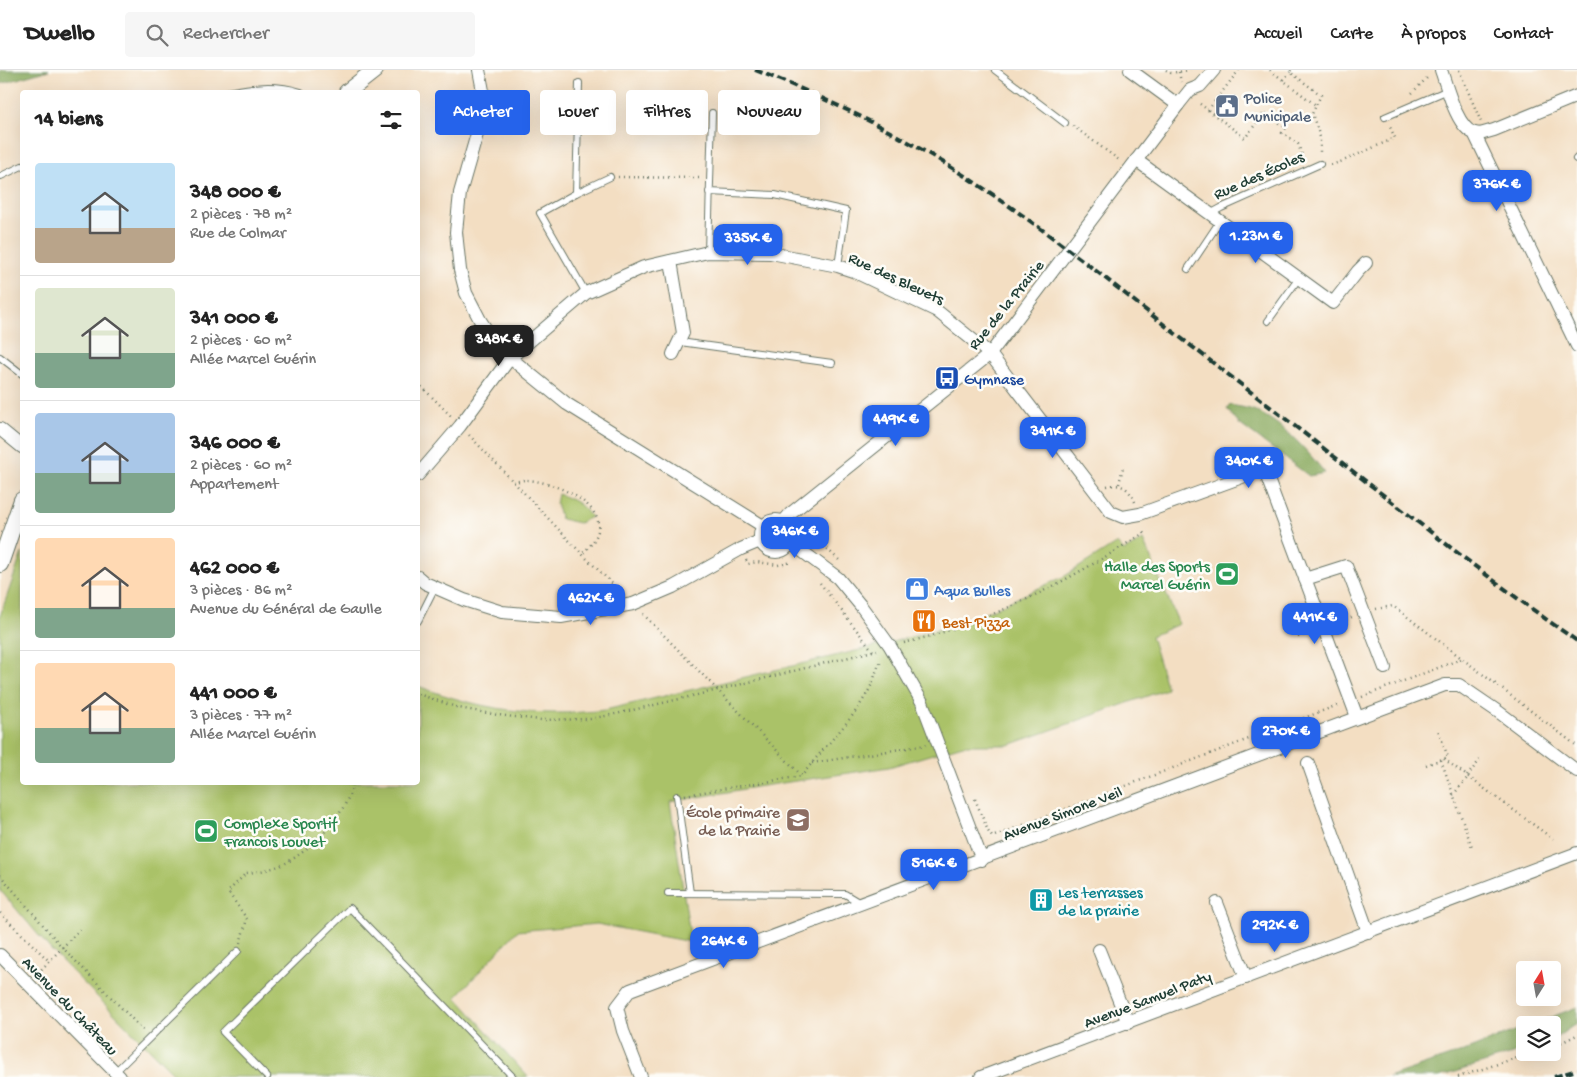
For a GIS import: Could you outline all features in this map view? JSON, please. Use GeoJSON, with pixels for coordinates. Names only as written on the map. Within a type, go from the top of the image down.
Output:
{"type":"FeatureCollection","features":[{"type":"Feature","properties":{"kind":"street"},"geometry":{"type":"LineString","coordinates":[[349,90],[374,70]]}},
{"type":"Feature","properties":{"kind":"street"},"geometry":{"type":"LineString","coordinates":[[1130,70],[1178,105]]}},
{"type":"Feature","properties":{"kind":"street","name":"Rue de la Prairie"},"geometry":{"type":"LineString","coordinates":[[784,522],[790,514],[990,354],[1178,105],[1190,90],[1200,86],[1214,70]]}},
{"type":"Feature","properties":{"kind":"street"},"geometry":{"type":"LineString","coordinates":[[1441,70],[1460,123],[1467,130],[1478,129]]}},
{"type":"Feature","properties":{"kind":"street"},"geometry":{"type":"LineString","coordinates":[[477,72],[484,96],[481,120],[460,194],[456,232],[460,270],[466,293],[480,320],[498,348],[567,404],[763,526]]}},
{"type":"Feature","properties":{"kind":"street"},"geometry":{"type":"LineString","coordinates":[[1478,129],[1480,134],[1494,130],[1577,96]]}},
{"type":"Feature","properties":{"kind":"street"},"geometry":{"type":"LineString","coordinates":[[1478,129],[1577,346]]}},
{"type":"Feature","properties":{"kind":"street","name":"Rue des Écoles"},"geometry":{"type":"LineString","coordinates":[[1133,164],[1215,218],[1333,303],[1366,263]]}},
{"type":"Feature","properties":{"kind":"street","name":"Rue des Bleuets"},"geometry":{"type":"LineString","coordinates":[[420,473],[460,426],[510,358],[586,293],[644,267],[708,252],[771,253],[838,266],[853,271],[937,311],[990,354],[1111,512],[1122,517],[1140,514],[1264,470],[1304,580]]}},
{"type":"Feature","properties":{"kind":"street"},"geometry":{"type":"LineString","coordinates":[[671,261],[683,333],[673,354]]}},
{"type":"Feature","properties":{"kind":"street"},"geometry":{"type":"LineString","coordinates":[[0,429],[20,445]]}},
{"type":"Feature","properties":{"kind":"street"},"geometry":{"type":"LineString","coordinates":[[0,564],[4,539],[20,504]]}},
{"type":"Feature","properties":{"kind":"street"},"geometry":{"type":"LineString","coordinates":[[769,521],[784,522],[790,527],[791,542],[785,550],[775,553],[766,549],[760,541],[759,533],[763,526],[769,521]]}},
{"type":"Feature","properties":{"kind":"street"},"geometry":{"type":"LineString","coordinates":[[420,579],[464,600],[502,612],[561,618],[633,604],[673,587],[741,549],[760,541]]}},
{"type":"Feature","properties":{"kind":"street"},"geometry":{"type":"LineString","coordinates":[[791,542],[838,578],[890,646],[922,702],[982,860]]}},
{"type":"Feature","properties":{"kind":"street"},"geometry":{"type":"LineString","coordinates":[[1357,717],[1304,580],[1346,566],[1386,668]]}},
{"type":"Feature","properties":{"kind":"street","name":"Avenue Simone Veil"},"geometry":{"type":"LineString","coordinates":[[641,1077],[623,1031],[617,1007],[630,990],[861,903],[982,860],[1445,685],[1459,685],[1500,713],[1577,771]]}},
{"type":"Feature","properties":{"kind":"street"},"geometry":{"type":"LineString","coordinates":[[1308,763],[1368,932]]}},
{"type":"Feature","properties":{"kind":"street","name":"Avenue Samuel Paty"},"geometry":{"type":"LineString","coordinates":[[981,1077],[1577,853]]}},
{"type":"Feature","properties":{"kind":"street"},"geometry":{"type":"LineString","coordinates":[[1217,903],[1246,978]]}},
{"type":"Feature","properties":{"kind":"street"},"geometry":{"type":"LineString","coordinates":[[1099,950],[1128,1023]]}},
{"type":"Feature","properties":{"kind":"street","name":"Avenue du Château"},"geometry":{"type":"LineString","coordinates":[[0,955],[117,1075]]}},
{"type":"Feature","properties":{"kind":"lane"},"geometry":{"type":"LineString","coordinates":[[995,70],[1065,123]]}},
{"type":"Feature","properties":{"kind":"lane"},"geometry":{"type":"LineString","coordinates":[[576,193],[579,83]]}},
{"type":"Feature","properties":{"kind":"lane"},"geometry":{"type":"LineString","coordinates":[[236,90],[250,87],[284,87],[294,90]]}},
{"type":"Feature","properties":{"kind":"lane"},"geometry":{"type":"LineString","coordinates":[[1385,117],[1448,90]]}},
{"type":"Feature","properties":{"kind":"lane"},"geometry":{"type":"LineString","coordinates":[[708,252],[712,113]]}},
{"type":"Feature","properties":{"kind":"lane","name":"Rue des Écoles"},"geometry":{"type":"LineString","coordinates":[[1215,218],[1221,208],[1320,164]]}},
{"type":"Feature","properties":{"kind":"lane"},"geometry":{"type":"LineString","coordinates":[[1,176],[20,167]]}},
{"type":"Feature","properties":{"kind":"lane"},"geometry":{"type":"LineString","coordinates":[[586,293],[540,213],[610,177]]}},
{"type":"Feature","properties":{"kind":"lane"},"geometry":{"type":"LineString","coordinates":[[709,192],[775,195],[846,211],[838,266]]}},
{"type":"Feature","properties":{"kind":"lane"},"geometry":{"type":"LineString","coordinates":[[1188,269],[1215,218]]}},
{"type":"Feature","properties":{"kind":"lane"},"geometry":{"type":"LineString","coordinates":[[1268,322],[1298,278]]}},
{"type":"Feature","properties":{"kind":"lane"},"geometry":{"type":"LineString","coordinates":[[680,342],[832,363]]}},
{"type":"Feature","properties":{"kind":"lane"},"geometry":{"type":"LineString","coordinates":[[0,357],[20,372]]}},
{"type":"Feature","properties":{"kind":"lane"},"geometry":{"type":"LineString","coordinates":[[420,617],[435,587]]}},
{"type":"Feature","properties":{"kind":"lane"},"geometry":{"type":"LineString","coordinates":[[677,796],[690,893]]}},
{"type":"Feature","properties":{"kind":"lane"},"geometry":{"type":"LineString","coordinates":[[668,893],[845,894],[861,903]]}},
{"type":"Feature","properties":{"kind":"lane"},"geometry":{"type":"LineString","coordinates":[[267,1077],[223,1032],[350,908],[513,1077]]}},
{"type":"Feature","properties":{"kind":"lane"},"geometry":{"type":"LineString","coordinates":[[117,1075],[150,1038],[238,951]]}},
{"type":"Feature","properties":{"kind":"path"},"geometry":{"type":"LineString","coordinates":[[1166,70],[1171,73],[1190,70]]}},
{"type":"Feature","properties":{"kind":"path"},"geometry":{"type":"LineString","coordinates":[[1208,110],[1239,70]]}},
{"type":"Feature","properties":{"kind":"path"},"geometry":{"type":"LineString","coordinates":[[1270,70],[1316,106]]}},
{"type":"Feature","properties":{"kind":"path"},"geometry":{"type":"LineString","coordinates":[[1459,70],[1478,129]]}},
{"type":"Feature","properties":{"kind":"path"},"geometry":{"type":"LineString","coordinates":[[1283,80],[1290,71],[1322,95],[1312,114],[1320,137],[1320,164]]}},
{"type":"Feature","properties":{"kind":"path"},"geometry":{"type":"LineString","coordinates":[[1179,72],[1180,80]]}},
{"type":"Feature","properties":{"kind":"path"},"geometry":{"type":"LineString","coordinates":[[1411,94],[1429,76]]}},
{"type":"Feature","properties":{"kind":"path"},"geometry":{"type":"LineString","coordinates":[[1200,104],[1245,138],[1264,113],[1286,128],[1282,133],[1298,144],[1308,170]]}},
{"type":"Feature","properties":{"kind":"path"},"geometry":{"type":"LineString","coordinates":[[1334,165],[1395,138],[1385,117]]}},
{"type":"Feature","properties":{"kind":"path"},"geometry":{"type":"LineString","coordinates":[[1065,123],[1077,128],[1133,164]]}},
{"type":"Feature","properties":{"kind":"path"},"geometry":{"type":"LineString","coordinates":[[610,177],[710,178]]}},
{"type":"Feature","properties":{"kind":"path"},"geometry":{"type":"LineString","coordinates":[[420,385],[582,554],[802,776]]}},
{"type":"Feature","properties":{"kind":"path"},"geometry":{"type":"LineString","coordinates":[[1119,484],[1123,467]]}},
{"type":"Feature","properties":{"kind":"path"},"geometry":{"type":"LineString","coordinates":[[513,482],[524,480],[558,487],[592,508],[597,518],[598,532],[582,554]]}},
{"type":"Feature","properties":{"kind":"path"},"geometry":{"type":"LineString","coordinates":[[1094,490],[1119,484],[1128,488],[1132,493],[1140,514]]}},
{"type":"Feature","properties":{"kind":"path"},"geometry":{"type":"LineString","coordinates":[[420,695],[459,708],[542,720],[590,719],[620,713],[875,651],[942,632],[1019,604],[1064,582],[1146,531]]}},
{"type":"Feature","properties":{"kind":"path"},"geometry":{"type":"LineString","coordinates":[[741,549],[748,564],[757,562],[778,565],[795,561]]}},
{"type":"Feature","properties":{"kind":"path"},"geometry":{"type":"LineString","coordinates":[[677,796],[802,776],[811,763],[837,736],[864,699],[873,683],[877,666],[882,660],[816,578]]}},
{"type":"Feature","properties":{"kind":"path"},"geometry":{"type":"LineString","coordinates":[[1365,613],[1380,607],[1393,606],[1577,746]]}},
{"type":"Feature","properties":{"kind":"path"},"geometry":{"type":"LineString","coordinates":[[992,837],[1461,659]]}},
{"type":"Feature","properties":{"kind":"path"},"geometry":{"type":"LineString","coordinates":[[1426,765],[1448,758],[1438,730]]}},
{"type":"Feature","properties":{"kind":"path"},"geometry":{"type":"LineString","coordinates":[[811,763],[926,746]]}},
{"type":"Feature","properties":{"kind":"path"},"geometry":{"type":"LineString","coordinates":[[1442,759],[1553,839]]}},
{"type":"Feature","properties":{"kind":"path"},"geometry":{"type":"LineString","coordinates":[[1442,759],[1472,847]]}},
{"type":"Feature","properties":{"kind":"path"},"geometry":{"type":"LineString","coordinates":[[1453,795],[1480,760]]}},
{"type":"Feature","properties":{"kind":"path"},"geometry":{"type":"LineString","coordinates":[[238,951],[247,919],[228,892],[246,873],[259,872],[284,864],[312,845],[335,819],[351,793],[352,785]]}},
{"type":"Feature","properties":{"kind":"path"},"geometry":{"type":"LineString","coordinates":[[0,875],[62,948],[150,1038]]}},
{"type":"Feature","properties":{"kind":"path"},"geometry":{"type":"LineString","coordinates":[[0,913],[49,961]]}},
{"type":"Feature","properties":{"kind":"path"},"geometry":{"type":"LineString","coordinates":[[28,983],[80,929]]}},
{"type":"Feature","properties":{"kind":"path"},"geometry":{"type":"LineString","coordinates":[[1561,1043],[1577,1035]]}},
{"type":"Feature","properties":{"kind":"path"},"geometry":{"type":"LineString","coordinates":[[1458,1077],[1516,1058]]}},
{"type":"Feature","properties":{"kind":"green space"},"geometry":{"type":"Polygon","coordinates":[[[49,70],[0,84],[0,71],[49,70]]]}},
{"type":"Feature","properties":{"kind":"green space"},"geometry":{"type":"Polygon","coordinates":[[[1230,405],[1257,411],[1279,425],[1325,473],[1309,476],[1238,423],[1227,409],[1230,405]]]}},
{"type":"Feature","properties":{"kind":"green space"},"geometry":{"type":"Polygon","coordinates":[[[558,494],[577,502],[591,517],[579,523],[561,519],[556,504],[558,494]]]}},
{"type":"Feature","properties":{"kind":"green space"},"geometry":{"type":"Polygon","coordinates":[[[1143,540],[1179,624],[1151,636],[1167,689],[1009,745],[963,745],[889,767],[670,802],[691,942],[597,924],[517,931],[456,997],[528,1077],[177,1077],[52,951],[0,890],[0,616],[20,559],[20,785],[420,785],[420,687],[464,701],[510,710],[556,713],[605,710],[877,646],[963,623],[1065,576],[1117,543],[1124,551],[1143,540]]]}},
{"type":"Feature","properties":{"kind":"green space"},"geometry":{"type":"Polygon","coordinates":[[[1577,1007],[1577,1023],[1561,1034],[1561,1016],[1554,1016],[1577,1007]]]}},
{"type":"Feature","properties":{"kind":"green space"},"geometry":{"type":"Polygon","coordinates":[[[1516,1031],[1516,1053],[1439,1077],[1388,1077],[1459,1053],[1516,1031]]]}},
{"type":"Feature","properties":{"kind":"railway"},"geometry":{"type":"LineString","coordinates":[[755,70],[830,102],[878,126],[926,152],[1007,204],[1091,267],[1481,571],[1577,641]]}},
{"type":"Feature","properties":{"kind":"railway"},"geometry":{"type":"LineString","coordinates":[[1554,1077],[1577,1070]]}},
{"type":"Feature","properties":{"kind":"place","name":"Police Municipale"},"geometry":{"type":"Point","coordinates":[1227,106]}},
{"type":"Feature","properties":{"kind":"place","name":"Gymnase"},"geometry":{"type":"Point","coordinates":[947,378]}},
{"type":"Feature","properties":{"kind":"place","name":"Halle des Sports Marcel Guérin"},"geometry":{"type":"Point","coordinates":[1227,574]}},
{"type":"Feature","properties":{"kind":"place","name":"Aqua Bulles"},"geometry":{"type":"Point","coordinates":[917,589]}},
{"type":"Feature","properties":{"kind":"place","name":"Best Pizza"},"geometry":{"type":"Point","coordinates":[924,621]}},
{"type":"Feature","properties":{"kind":"place","name":"École primaire de la Prairie"},"geometry":{"type":"Point","coordinates":[798,820]}},
{"type":"Feature","properties":{"kind":"place","name":"Complexe Sportif Francois Louvet"},"geometry":{"type":"Point","coordinates":[206,831]}},
{"type":"Feature","properties":{"kind":"place","name":"Les terrasses de la prairie"},"geometry":{"type":"Point","coordinates":[1041,900]}}]}
